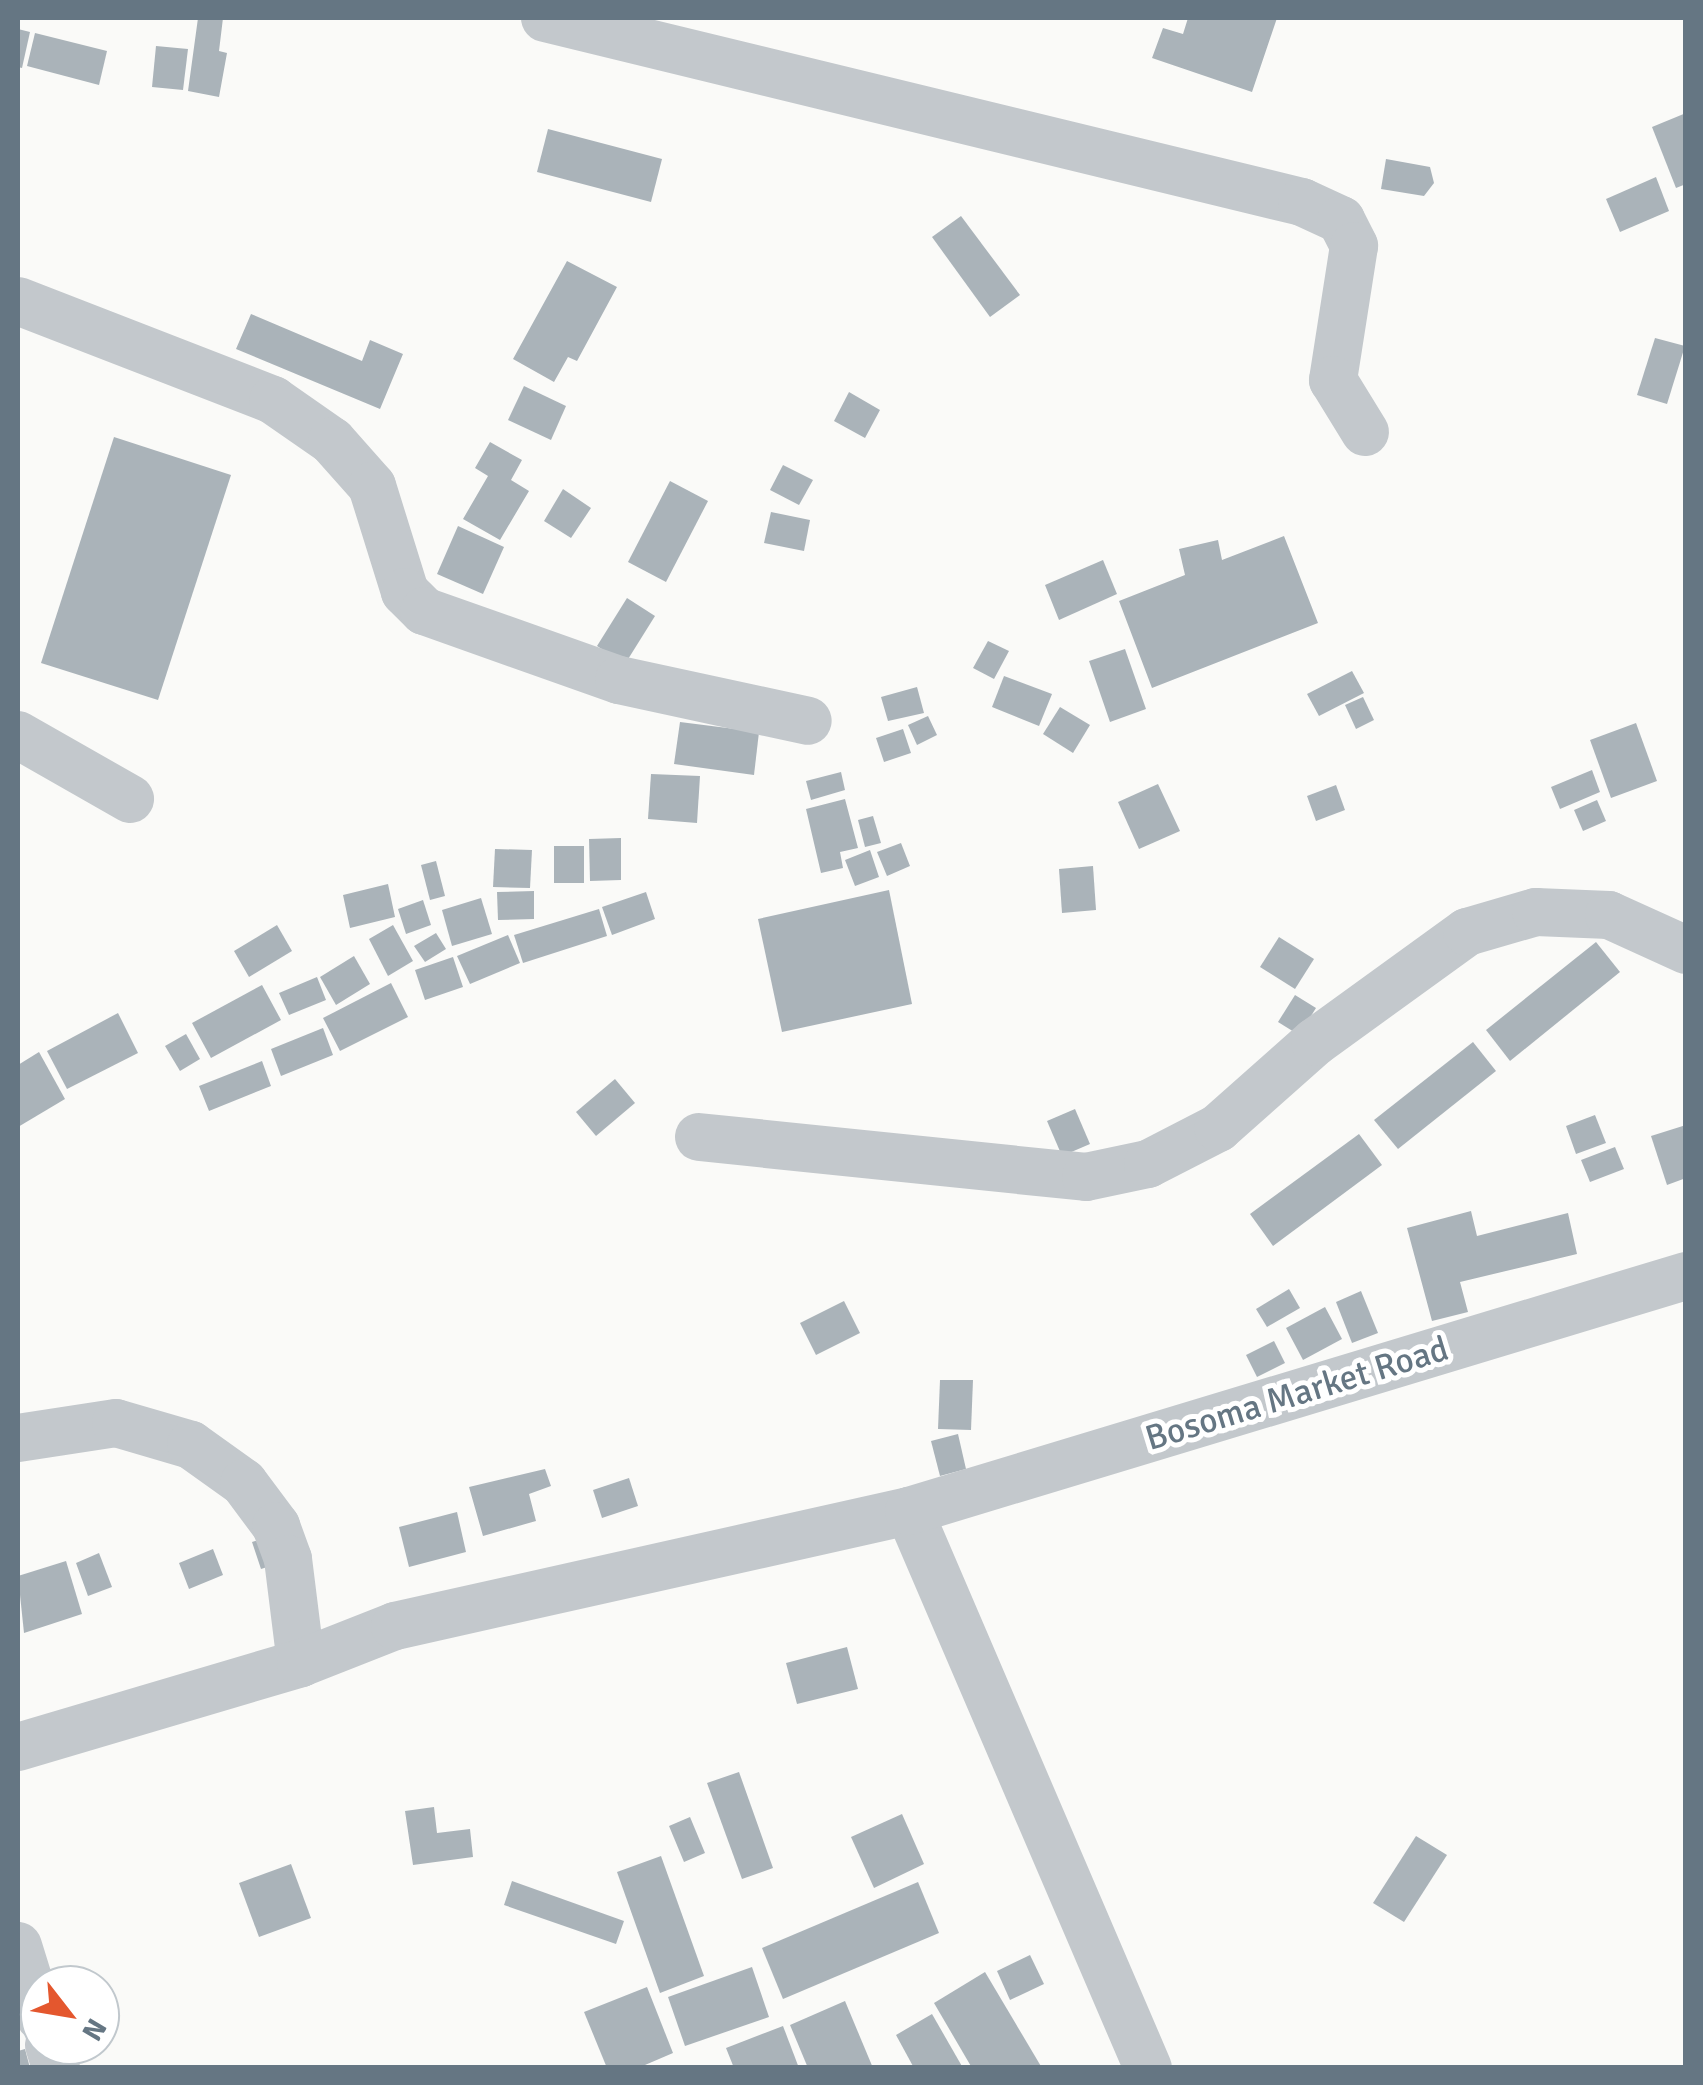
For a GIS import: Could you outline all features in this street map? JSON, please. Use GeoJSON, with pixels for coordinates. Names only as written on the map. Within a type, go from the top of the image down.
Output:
{"type":"FeatureCollection","features":[{"type":"Feature","properties":{"kind":"street"},"geometry":{"type":"LineString","coordinates":[[545,18],[1302,202],[1342,220],[1354,246],[1333,380],[1365,432]]}},
{"type":"Feature","properties":{"kind":"street"},"geometry":{"type":"LineString","coordinates":[[18,301],[273,400],[332,441],[372,486],[405,592],[424,611],[619,680],[808,721]]}},
{"type":"Feature","properties":{"kind":"street"},"geometry":{"type":"LineString","coordinates":[[18,735],[130,799]]}},
{"type":"Feature","properties":{"kind":"street"},"geometry":{"type":"LineString","coordinates":[[700,1137],[1086,1177],[1148,1164],[1218,1128],[1315,1042],[1467,932],[1536,912],[1609,915],[1686,950]]}},
{"type":"Feature","properties":{"kind":"street","name":"Bosoma Market Road"},"geometry":{"type":"LineString","coordinates":[[18,1747],[301,1662],[395,1626],[909,1511],[1686,1276]]}},
{"type":"Feature","properties":{"kind":"street"},"geometry":{"type":"LineString","coordinates":[[18,1438],[116,1423],[191,1445],[244,1483],[276,1526],[288,1559],[301,1662]]}},
{"type":"Feature","properties":{"kind":"street"},"geometry":{"type":"LineString","coordinates":[[909,1511],[1148,2068]]}},
{"type":"Feature","properties":{"kind":"building"},"geometry":{"type":"Polygon","coordinates":[[[198,18],[223,18],[219,51],[227,53],[219,97],[188,91],[198,18]]]}},
{"type":"Feature","properties":{"kind":"building"},"geometry":{"type":"Polygon","coordinates":[[[1188,18],[1277,18],[1252,92],[1152,58],[1163,28],[1183,34],[1188,18]]]}},
{"type":"Feature","properties":{"kind":"building"},"geometry":{"type":"Polygon","coordinates":[[[18,29],[30,32],[22,68],[18,67],[18,29]]]}},
{"type":"Feature","properties":{"kind":"building"},"geometry":{"type":"Polygon","coordinates":[[[35,33],[107,51],[99,85],[27,66],[35,33]]]}},
{"type":"Feature","properties":{"kind":"building"},"geometry":{"type":"Polygon","coordinates":[[[156,46],[188,49],[183,90],[152,87],[156,46]]]}},
{"type":"Feature","properties":{"kind":"building"},"geometry":{"type":"Polygon","coordinates":[[[1686,113],[1686,184],[1676,188],[1652,127],[1686,113]]]}},
{"type":"Feature","properties":{"kind":"building"},"geometry":{"type":"Polygon","coordinates":[[[548,129],[662,159],[651,202],[537,172],[548,129]]]}},
{"type":"Feature","properties":{"kind":"building"},"geometry":{"type":"Polygon","coordinates":[[[1386,159],[1430,167],[1434,183],[1424,196],[1381,189],[1386,159]]]}},
{"type":"Feature","properties":{"kind":"building"},"geometry":{"type":"Polygon","coordinates":[[[1656,177],[1669,211],[1620,232],[1606,199],[1656,177]]]}},
{"type":"Feature","properties":{"kind":"building"},"geometry":{"type":"Polygon","coordinates":[[[961,216],[1020,295],[990,317],[932,237],[961,216]]]}},
{"type":"Feature","properties":{"kind":"building"},"geometry":{"type":"Polygon","coordinates":[[[567,261],[617,287],[577,361],[568,357],[554,382],[513,359],[567,261]]]}},
{"type":"Feature","properties":{"kind":"building"},"geometry":{"type":"Polygon","coordinates":[[[251,314],[362,361],[370,340],[403,354],[380,409],[236,349],[251,314]]]}},
{"type":"Feature","properties":{"kind":"building"},"geometry":{"type":"Polygon","coordinates":[[[1655,338],[1685,346],[1667,404],[1637,395],[1655,338]]]}},
{"type":"Feature","properties":{"kind":"building"},"geometry":{"type":"Polygon","coordinates":[[[524,386],[566,406],[551,440],[508,420],[524,386]]]}},
{"type":"Feature","properties":{"kind":"building"},"geometry":{"type":"Polygon","coordinates":[[[849,392],[880,410],[865,438],[834,421],[849,392]]]}},
{"type":"Feature","properties":{"kind":"building"},"geometry":{"type":"Polygon","coordinates":[[[114,437],[231,475],[158,700],[41,663],[114,437]]]}},
{"type":"Feature","properties":{"kind":"building"},"geometry":{"type":"Polygon","coordinates":[[[490,442],[522,460],[511,480],[529,491],[500,540],[463,519],[488,476],[475,468],[490,442]]]}},
{"type":"Feature","properties":{"kind":"building"},"geometry":{"type":"Polygon","coordinates":[[[783,465],[813,480],[799,505],[770,490],[783,465]]]}},
{"type":"Feature","properties":{"kind":"building"},"geometry":{"type":"Polygon","coordinates":[[[670,481],[708,501],[666,582],[628,562],[670,481]]]}},
{"type":"Feature","properties":{"kind":"building"},"geometry":{"type":"Polygon","coordinates":[[[563,489],[591,508],[571,538],[544,521],[563,489]]]}},
{"type":"Feature","properties":{"kind":"building"},"geometry":{"type":"Polygon","coordinates":[[[771,512],[810,520],[804,551],[764,543],[771,512]]]}},
{"type":"Feature","properties":{"kind":"building"},"geometry":{"type":"Polygon","coordinates":[[[458,526],[504,547],[483,594],[437,574],[458,526]]]}},
{"type":"Feature","properties":{"kind":"building"},"geometry":{"type":"Polygon","coordinates":[[[1284,536],[1318,623],[1152,688],[1119,601],[1185,575],[1179,549],[1218,540],[1222,560],[1284,536]]]}},
{"type":"Feature","properties":{"kind":"building"},"geometry":{"type":"Polygon","coordinates":[[[1103,560],[1117,594],[1059,620],[1045,585],[1103,560]]]}},
{"type":"Feature","properties":{"kind":"building"},"geometry":{"type":"Polygon","coordinates":[[[627,598],[655,616],[625,664],[597,646],[627,598]]]}},
{"type":"Feature","properties":{"kind":"building"},"geometry":{"type":"Polygon","coordinates":[[[988,641],[1009,651],[994,679],[973,668],[988,641]]]}},
{"type":"Feature","properties":{"kind":"building"},"geometry":{"type":"Polygon","coordinates":[[[1125,649],[1146,709],[1110,722],[1089,661],[1125,649]]]}},
{"type":"Feature","properties":{"kind":"building"},"geometry":{"type":"Polygon","coordinates":[[[1352,671],[1364,693],[1319,716],[1307,694],[1352,671]]]}},
{"type":"Feature","properties":{"kind":"building"},"geometry":{"type":"Polygon","coordinates":[[[1004,676],[1052,694],[1039,726],[992,707],[1004,676]]]}},
{"type":"Feature","properties":{"kind":"building"},"geometry":{"type":"Polygon","coordinates":[[[917,687],[924,713],[888,721],[881,697],[917,687]]]}},
{"type":"Feature","properties":{"kind":"building"},"geometry":{"type":"Polygon","coordinates":[[[1363,697],[1374,720],[1356,729],[1345,705],[1363,697]]]}},
{"type":"Feature","properties":{"kind":"building"},"geometry":{"type":"Polygon","coordinates":[[[1060,707],[1090,725],[1073,753],[1043,734],[1060,707]]]}},
{"type":"Feature","properties":{"kind":"building"},"geometry":{"type":"Polygon","coordinates":[[[928,716],[937,735],[917,745],[908,725],[928,716]]]}},
{"type":"Feature","properties":{"kind":"building"},"geometry":{"type":"Polygon","coordinates":[[[680,722],[759,732],[754,775],[674,764],[680,722]]]}},
{"type":"Feature","properties":{"kind":"building"},"geometry":{"type":"Polygon","coordinates":[[[1636,723],[1657,781],[1611,798],[1590,740],[1636,723]]]}},
{"type":"Feature","properties":{"kind":"building"},"geometry":{"type":"Polygon","coordinates":[[[903,729],[911,753],[884,762],[876,738],[903,729]]]}},
{"type":"Feature","properties":{"kind":"building"},"geometry":{"type":"Polygon","coordinates":[[[1592,770],[1600,792],[1560,809],[1551,787],[1592,770]]]}},
{"type":"Feature","properties":{"kind":"building"},"geometry":{"type":"Polygon","coordinates":[[[841,772],[845,790],[811,800],[806,781],[841,772]]]}},
{"type":"Feature","properties":{"kind":"building"},"geometry":{"type":"Polygon","coordinates":[[[651,774],[700,776],[697,823],[648,819],[651,774]]]}},
{"type":"Feature","properties":{"kind":"building"},"geometry":{"type":"Polygon","coordinates":[[[1158,784],[1180,831],[1139,849],[1118,802],[1158,784]]]}},
{"type":"Feature","properties":{"kind":"building"},"geometry":{"type":"Polygon","coordinates":[[[1336,785],[1345,810],[1316,821],[1307,796],[1336,785]]]}},
{"type":"Feature","properties":{"kind":"building"},"geometry":{"type":"Polygon","coordinates":[[[845,799],[858,848],[840,852],[843,868],[821,873],[806,809],[845,799]]]}},
{"type":"Feature","properties":{"kind":"building"},"geometry":{"type":"Polygon","coordinates":[[[1597,800],[1606,821],[1583,831],[1574,810],[1597,800]]]}},
{"type":"Feature","properties":{"kind":"building"},"geometry":{"type":"Polygon","coordinates":[[[873,816],[881,843],[865,847],[858,820],[873,816]]]}},
{"type":"Feature","properties":{"kind":"building"},"geometry":{"type":"Polygon","coordinates":[[[621,838],[621,880],[590,881],[589,839],[621,838]]]}},
{"type":"Feature","properties":{"kind":"building"},"geometry":{"type":"Polygon","coordinates":[[[901,843],[910,866],[887,876],[877,852],[901,843]]]}},
{"type":"Feature","properties":{"kind":"building"},"geometry":{"type":"Polygon","coordinates":[[[554,846],[584,846],[584,883],[554,883],[554,846]]]}},
{"type":"Feature","properties":{"kind":"building"},"geometry":{"type":"Polygon","coordinates":[[[495,849],[532,850],[530,888],[493,887],[495,849]]]}},
{"type":"Feature","properties":{"kind":"building"},"geometry":{"type":"Polygon","coordinates":[[[870,850],[879,877],[855,886],[845,860],[870,850]]]}},
{"type":"Feature","properties":{"kind":"building"},"geometry":{"type":"Polygon","coordinates":[[[436,861],[445,896],[430,900],[421,865],[436,861]]]}},
{"type":"Feature","properties":{"kind":"building"},"geometry":{"type":"Polygon","coordinates":[[[1093,866],[1096,910],[1062,913],[1059,869],[1093,866]]]}},
{"type":"Feature","properties":{"kind":"building"},"geometry":{"type":"Polygon","coordinates":[[[388,884],[395,917],[350,928],[343,895],[388,884]]]}},
{"type":"Feature","properties":{"kind":"building"},"geometry":{"type":"Polygon","coordinates":[[[889,890],[912,1004],[782,1032],[758,919],[889,890]]]}},
{"type":"Feature","properties":{"kind":"building"},"geometry":{"type":"Polygon","coordinates":[[[534,891],[534,919],[498,920],[497,892],[534,891]]]}},
{"type":"Feature","properties":{"kind":"building"},"geometry":{"type":"Polygon","coordinates":[[[646,892],[655,919],[612,935],[602,907],[646,892]]]}},
{"type":"Feature","properties":{"kind":"building"},"geometry":{"type":"Polygon","coordinates":[[[481,898],[492,934],[452,946],[442,910],[481,898]]]}},
{"type":"Feature","properties":{"kind":"building"},"geometry":{"type":"Polygon","coordinates":[[[423,900],[431,925],[406,934],[398,909],[423,900]]]}},
{"type":"Feature","properties":{"kind":"building"},"geometry":{"type":"Polygon","coordinates":[[[599,909],[607,936],[523,963],[514,935],[599,909]]]}},
{"type":"Feature","properties":{"kind":"building"},"geometry":{"type":"Polygon","coordinates":[[[277,925],[292,951],[249,977],[234,951],[277,925]]]}},
{"type":"Feature","properties":{"kind":"building"},"geometry":{"type":"Polygon","coordinates":[[[393,925],[413,961],[388,976],[369,939],[393,925]]]}},
{"type":"Feature","properties":{"kind":"building"},"geometry":{"type":"Polygon","coordinates":[[[436,933],[446,949],[425,962],[414,946],[436,933]]]}},
{"type":"Feature","properties":{"kind":"building"},"geometry":{"type":"Polygon","coordinates":[[[508,935],[520,963],[470,984],[457,956],[508,935]]]}},
{"type":"Feature","properties":{"kind":"building"},"geometry":{"type":"Polygon","coordinates":[[[1279,937],[1314,959],[1295,989],[1260,967],[1279,937]]]}},
{"type":"Feature","properties":{"kind":"building"},"geometry":{"type":"Polygon","coordinates":[[[1596,942],[1620,972],[1510,1061],[1486,1030],[1596,942]]]}},
{"type":"Feature","properties":{"kind":"building"},"geometry":{"type":"Polygon","coordinates":[[[354,956],[370,984],[336,1005],[320,977],[354,956]]]}},
{"type":"Feature","properties":{"kind":"building"},"geometry":{"type":"Polygon","coordinates":[[[453,957],[463,987],[425,1000],[415,970],[453,957]]]}},
{"type":"Feature","properties":{"kind":"building"},"geometry":{"type":"Polygon","coordinates":[[[317,977],[326,1000],[289,1015],[279,993],[317,977]]]}},
{"type":"Feature","properties":{"kind":"building"},"geometry":{"type":"Polygon","coordinates":[[[391,983],[408,1017],[340,1051],[323,1018],[391,983]]]}},
{"type":"Feature","properties":{"kind":"building"},"geometry":{"type":"Polygon","coordinates":[[[262,985],[281,1020],[211,1058],[192,1023],[262,985]]]}},
{"type":"Feature","properties":{"kind":"building"},"geometry":{"type":"Polygon","coordinates":[[[1295,995],[1316,1008],[1299,1035],[1278,1022],[1295,995]]]}},
{"type":"Feature","properties":{"kind":"building"},"geometry":{"type":"Polygon","coordinates":[[[118,1013],[138,1053],[67,1089],[47,1051],[118,1013]]]}},
{"type":"Feature","properties":{"kind":"building"},"geometry":{"type":"Polygon","coordinates":[[[323,1028],[333,1055],[281,1076],[271,1049],[323,1028]]]}},
{"type":"Feature","properties":{"kind":"building"},"geometry":{"type":"Polygon","coordinates":[[[186,1034],[200,1059],[180,1071],[165,1046],[186,1034]]]}},
{"type":"Feature","properties":{"kind":"building"},"geometry":{"type":"Polygon","coordinates":[[[1473,1042],[1496,1071],[1398,1149],[1374,1120],[1473,1042]]]}},
{"type":"Feature","properties":{"kind":"building"},"geometry":{"type":"Polygon","coordinates":[[[39,1052],[65,1099],[18,1127],[18,1065],[39,1052]]]}},
{"type":"Feature","properties":{"kind":"building"},"geometry":{"type":"Polygon","coordinates":[[[262,1061],[271,1086],[209,1111],[199,1086],[262,1061]]]}},
{"type":"Feature","properties":{"kind":"building"},"geometry":{"type":"Polygon","coordinates":[[[615,1079],[635,1103],[596,1136],[576,1112],[615,1079]]]}},
{"type":"Feature","properties":{"kind":"building"},"geometry":{"type":"Polygon","coordinates":[[[1075,1109],[1090,1144],[1062,1156],[1047,1121],[1075,1109]]]}},
{"type":"Feature","properties":{"kind":"building"},"geometry":{"type":"Polygon","coordinates":[[[1595,1115],[1606,1143],[1576,1154],[1566,1126],[1595,1115]]]}},
{"type":"Feature","properties":{"kind":"building"},"geometry":{"type":"Polygon","coordinates":[[[1686,1125],[1686,1178],[1667,1185],[1651,1136],[1686,1125]]]}},
{"type":"Feature","properties":{"kind":"building"},"geometry":{"type":"Polygon","coordinates":[[[1359,1134],[1382,1165],[1273,1246],[1250,1214],[1359,1134]]]}},
{"type":"Feature","properties":{"kind":"building"},"geometry":{"type":"Polygon","coordinates":[[[1615,1147],[1624,1169],[1590,1182],[1581,1160],[1615,1147]]]}},
{"type":"Feature","properties":{"kind":"building"},"geometry":{"type":"Polygon","coordinates":[[[1471,1211],[1477,1236],[1568,1213],[1577,1254],[1460,1282],[1468,1312],[1432,1321],[1407,1228],[1471,1211]]]}},
{"type":"Feature","properties":{"kind":"building"},"geometry":{"type":"Polygon","coordinates":[[[1289,1289],[1300,1308],[1267,1327],[1256,1309],[1289,1289]]]}},
{"type":"Feature","properties":{"kind":"building"},"geometry":{"type":"Polygon","coordinates":[[[1361,1291],[1378,1333],[1352,1343],[1336,1302],[1361,1291]]]}},
{"type":"Feature","properties":{"kind":"building"},"geometry":{"type":"Polygon","coordinates":[[[844,1301],[860,1333],[816,1355],[800,1323],[844,1301]]]}},
{"type":"Feature","properties":{"kind":"building"},"geometry":{"type":"Polygon","coordinates":[[[1325,1307],[1342,1339],[1303,1360],[1286,1328],[1325,1307]]]}},
{"type":"Feature","properties":{"kind":"building"},"geometry":{"type":"Polygon","coordinates":[[[1274,1341],[1285,1363],[1257,1377],[1246,1355],[1274,1341]]]}},
{"type":"Feature","properties":{"kind":"building"},"geometry":{"type":"Polygon","coordinates":[[[940,1380],[973,1380],[971,1430],[938,1429],[940,1380]]]}},
{"type":"Feature","properties":{"kind":"building"},"geometry":{"type":"Polygon","coordinates":[[[958,1434],[966,1469],[940,1476],[931,1441],[958,1434]]]}},
{"type":"Feature","properties":{"kind":"building"},"geometry":{"type":"Polygon","coordinates":[[[545,1469],[551,1486],[529,1494],[536,1521],[483,1536],[469,1487],[545,1469]]]}},
{"type":"Feature","properties":{"kind":"building"},"geometry":{"type":"Polygon","coordinates":[[[629,1478],[638,1506],[602,1518],[593,1490],[629,1478]]]}},
{"type":"Feature","properties":{"kind":"building"},"geometry":{"type":"Polygon","coordinates":[[[457,1512],[466,1552],[409,1567],[399,1527],[457,1512]]]}},
{"type":"Feature","properties":{"kind":"building"},"geometry":{"type":"Polygon","coordinates":[[[275,1535],[283,1562],[261,1569],[252,1542],[275,1535]]]}},
{"type":"Feature","properties":{"kind":"building"},"geometry":{"type":"Polygon","coordinates":[[[213,1549],[223,1575],[189,1589],[179,1563],[213,1549]]]}},
{"type":"Feature","properties":{"kind":"building"},"geometry":{"type":"Polygon","coordinates":[[[99,1553],[112,1587],[88,1596],[76,1563],[99,1553]]]}},
{"type":"Feature","properties":{"kind":"building"},"geometry":{"type":"Polygon","coordinates":[[[66,1561],[82,1614],[24,1633],[18,1576],[66,1561]]]}},
{"type":"Feature","properties":{"kind":"building"},"geometry":{"type":"Polygon","coordinates":[[[847,1647],[858,1689],[797,1704],[786,1663],[847,1647]]]}},
{"type":"Feature","properties":{"kind":"building"},"geometry":{"type":"Polygon","coordinates":[[[739,1772],[773,1868],[742,1879],[707,1783],[739,1772]]]}},
{"type":"Feature","properties":{"kind":"building"},"geometry":{"type":"Polygon","coordinates":[[[434,1807],[437,1833],[470,1829],[473,1857],[413,1865],[405,1811],[434,1807]]]}},
{"type":"Feature","properties":{"kind":"building"},"geometry":{"type":"Polygon","coordinates":[[[902,1814],[924,1864],[874,1888],[851,1837],[902,1814]]]}},
{"type":"Feature","properties":{"kind":"building"},"geometry":{"type":"Polygon","coordinates":[[[690,1817],[705,1853],[684,1862],[669,1826],[690,1817]]]}},
{"type":"Feature","properties":{"kind":"building"},"geometry":{"type":"Polygon","coordinates":[[[1416,1836],[1447,1855],[1404,1922],[1373,1903],[1416,1836]]]}},
{"type":"Feature","properties":{"kind":"building"},"geometry":{"type":"Polygon","coordinates":[[[661,1856],[704,1976],[660,1993],[617,1872],[661,1856]]]}},
{"type":"Feature","properties":{"kind":"building"},"geometry":{"type":"Polygon","coordinates":[[[291,1864],[311,1918],[259,1937],[239,1883],[291,1864]]]}},
{"type":"Feature","properties":{"kind":"building"},"geometry":{"type":"Polygon","coordinates":[[[512,1881],[624,1921],[616,1944],[504,1905],[512,1881]]]}},
{"type":"Feature","properties":{"kind":"building"},"geometry":{"type":"Polygon","coordinates":[[[918,1882],[939,1933],[783,1999],[762,1948],[918,1882]]]}},
{"type":"Feature","properties":{"kind":"building"},"geometry":{"type":"Polygon","coordinates":[[[1030,1955],[1044,1984],[1010,2000],[997,1971],[1030,1955]]]}},
{"type":"Feature","properties":{"kind":"building"},"geometry":{"type":"Polygon","coordinates":[[[752,1967],[769,2017],[685,2046],[668,1997],[752,1967]]]}},
{"type":"Feature","properties":{"kind":"building"},"geometry":{"type":"Polygon","coordinates":[[[985,1972],[1042,2068],[972,2068],[934,2003],[985,1972]]]}},
{"type":"Feature","properties":{"kind":"building"},"geometry":{"type":"Polygon","coordinates":[[[647,1987],[673,2053],[638,2068],[607,2068],[584,2012],[647,1987]]]}},
{"type":"Feature","properties":{"kind":"building"},"geometry":{"type":"Polygon","coordinates":[[[845,2001],[873,2068],[808,2068],[790,2025],[845,2001]]]}},
{"type":"Feature","properties":{"kind":"building"},"geometry":{"type":"Polygon","coordinates":[[[932,2014],[963,2068],[914,2068],[896,2035],[932,2014]]]}},
{"type":"Feature","properties":{"kind":"building"},"geometry":{"type":"Polygon","coordinates":[[[783,2026],[799,2068],[734,2068],[726,2048],[783,2026]]]}},
{"type":"Feature","properties":{"kind":"building"},"geometry":{"type":"Polygon","coordinates":[[[18,2051],[20,2065],[30,2068],[18,2068],[18,2051]]]}}]}
